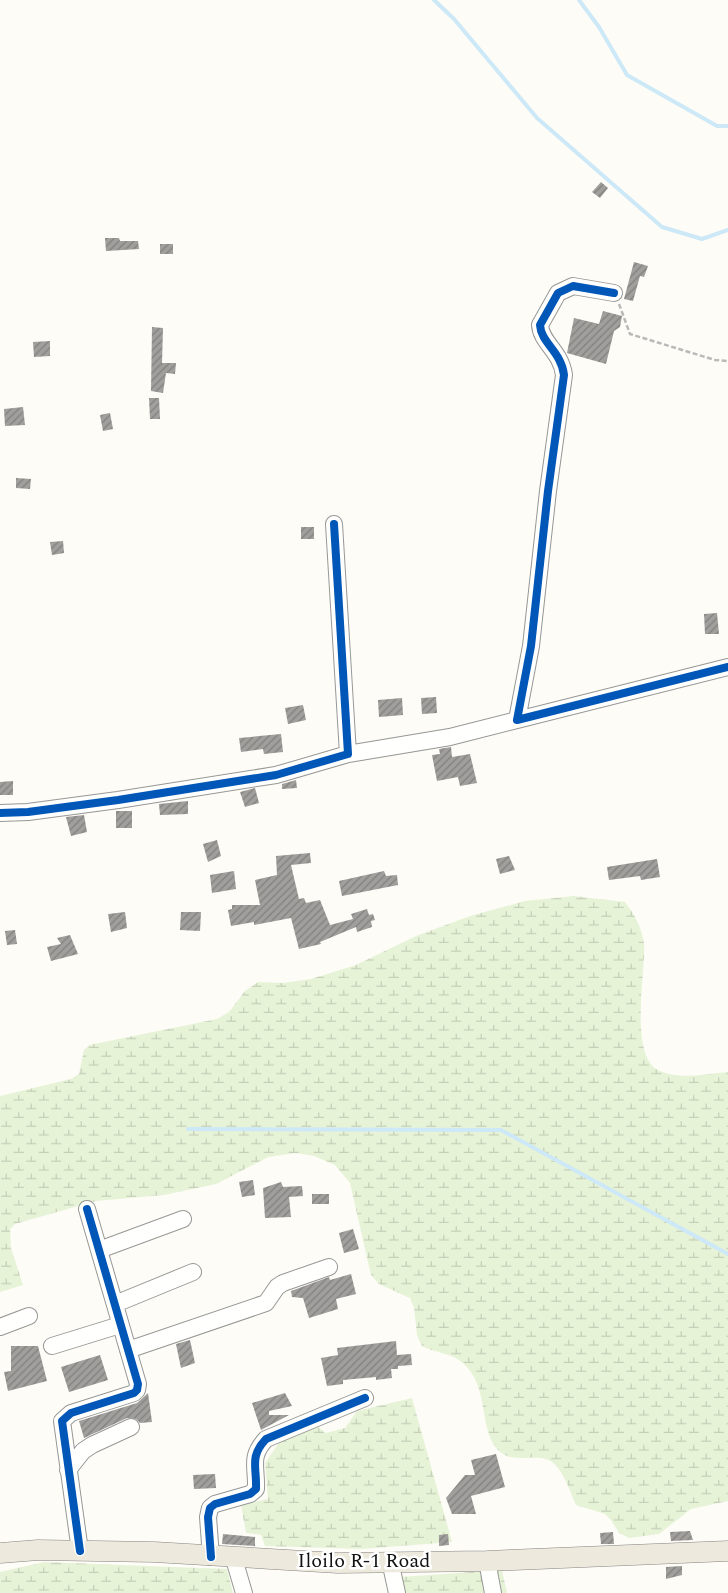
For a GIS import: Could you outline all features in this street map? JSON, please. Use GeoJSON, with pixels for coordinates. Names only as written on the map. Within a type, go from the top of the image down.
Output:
{"type":"FeatureCollection","features":[{"type":"Feature","properties":{"kind":"main road","name":"Iloilo R-1 Road"},"geometry":{"type":"LineString","coordinates":[[0,1553],[154,1552],[338,1563],[487,1561],[728,1551]]}},
{"type":"Feature","properties":{"kind":"street"},"geometry":{"type":"LineString","coordinates":[[517,720],[531,646],[548,491],[564,375],[560,358],[542,336],[540,325],[558,293],[573,286],[614,294]]}},
{"type":"Feature","properties":{"kind":"street"},"geometry":{"type":"LineString","coordinates":[[334,524],[348,754]]}},
{"type":"Feature","properties":{"kind":"street"},"geometry":{"type":"LineString","coordinates":[[0,813],[28,812],[109,802],[276,775],[348,754],[450,737],[728,667]]}},
{"type":"Feature","properties":{"kind":"street"},"geometry":{"type":"LineString","coordinates":[[80,1551],[62,1421],[72,1414],[138,1390],[87,1209]]}},
{"type":"Feature","properties":{"kind":"street"},"geometry":{"type":"LineString","coordinates":[[99,1250],[183,1219]]}},
{"type":"Feature","properties":{"kind":"street"},"geometry":{"type":"LineString","coordinates":[[128,1350],[266,1303],[277,1286],[329,1267]]}},
{"type":"Feature","properties":{"kind":"street"},"geometry":{"type":"LineString","coordinates":[[114,1304],[193,1272]]}},
{"type":"Feature","properties":{"kind":"street"},"geometry":{"type":"LineString","coordinates":[[0,1327],[29,1316]]}},
{"type":"Feature","properties":{"kind":"street"},"geometry":{"type":"LineString","coordinates":[[52,1346],[120,1325]]}},
{"type":"Feature","properties":{"kind":"street"},"geometry":{"type":"LineString","coordinates":[[211,1556],[208,1518],[210,1508],[215,1504],[250,1494],[256,1489],[254,1458],[258,1448],[266,1439],[365,1398]]}},
{"type":"Feature","properties":{"kind":"street"},"geometry":{"type":"LineString","coordinates":[[68,1470],[88,1448],[131,1427]]}},
{"type":"Feature","properties":{"kind":"street"},"geometry":{"type":"LineString","coordinates":[[234,1558],[244,1593]]}},
{"type":"Feature","properties":{"kind":"street"},"geometry":{"type":"LineString","coordinates":[[390,1561],[397,1593]]}},
{"type":"Feature","properties":{"kind":"street"},"geometry":{"type":"LineString","coordinates":[[487,1561],[493,1593]]}},
{"type":"Feature","properties":{"kind":"path"},"geometry":{"type":"LineString","coordinates":[[614,294],[630,334],[715,360],[728,361]]}},
{"type":"Feature","properties":{"kind":"green space"},"geometry":{"type":"Polygon","coordinates":[[[574,896],[625,902],[638,922],[644,944],[641,1033],[644,1050],[650,1063],[660,1071],[676,1075],[693,1076],[728,1072],[728,1501],[691,1509],[659,1534],[629,1538],[619,1533],[605,1514],[576,1505],[563,1476],[552,1462],[539,1458],[511,1457],[504,1455],[498,1450],[488,1431],[481,1396],[471,1373],[459,1360],[422,1346],[417,1335],[414,1308],[410,1298],[379,1284],[371,1275],[350,1183],[335,1165],[314,1156],[296,1153],[268,1157],[216,1184],[164,1195],[96,1201],[15,1224],[10,1229],[11,1248],[23,1285],[0,1292],[0,1096],[71,1079],[79,1074],[84,1050],[89,1045],[217,1019],[229,1012],[245,991],[258,982],[283,983],[311,979],[356,965],[416,936],[470,916],[525,901],[574,896]]]}},
{"type":"Feature","properties":{"kind":"green space"},"geometry":{"type":"Polygon","coordinates":[[[412,1398],[452,1542],[361,1549],[265,1546],[261,1535],[246,1533],[241,1505],[268,1499],[265,1463],[281,1440],[315,1425],[326,1433],[345,1428],[357,1411],[412,1398]]]}},
{"type":"Feature","properties":{"kind":"green space"},"geometry":{"type":"Polygon","coordinates":[[[44,1562],[227,1569],[233,1593],[0,1593],[0,1572],[44,1562]]]}},
{"type":"Feature","properties":{"kind":"green space"},"geometry":{"type":"Polygon","coordinates":[[[502,1570],[507,1593],[403,1593],[400,1577],[502,1570]]]}},
{"type":"Feature","properties":{"kind":"building"},"geometry":{"type":"Polygon","coordinates":[[[601,182],[608,188],[600,198],[592,192],[601,182]]]}},
{"type":"Feature","properties":{"kind":"building"},"geometry":{"type":"Polygon","coordinates":[[[105,238],[119,238],[120,241],[138,241],[139,249],[106,251],[105,238]]]}},
{"type":"Feature","properties":{"kind":"building"},"geometry":{"type":"Polygon","coordinates":[[[160,244],[173,244],[173,254],[160,254],[160,244]]]}},
{"type":"Feature","properties":{"kind":"building"},"geometry":{"type":"Polygon","coordinates":[[[634,262],[648,266],[644,277],[640,276],[633,301],[624,299],[634,262]]]}},
{"type":"Feature","properties":{"kind":"building"},"geometry":{"type":"Polygon","coordinates":[[[603,311],[622,316],[620,327],[614,331],[606,364],[567,353],[574,318],[599,324],[603,311]]]}},
{"type":"Feature","properties":{"kind":"building"},"geometry":{"type":"Polygon","coordinates":[[[152,327],[163,328],[162,363],[176,363],[175,374],[166,373],[163,393],[151,391],[152,327]]]}},
{"type":"Feature","properties":{"kind":"building"},"geometry":{"type":"Polygon","coordinates":[[[50,341],[50,356],[34,357],[33,342],[50,341]]]}},
{"type":"Feature","properties":{"kind":"building"},"geometry":{"type":"Polygon","coordinates":[[[149,398],[159,398],[160,419],[150,419],[149,398]]]}},
{"type":"Feature","properties":{"kind":"building"},"geometry":{"type":"Polygon","coordinates":[[[23,407],[25,425],[5,426],[4,409],[23,407]]]}},
{"type":"Feature","properties":{"kind":"building"},"geometry":{"type":"Polygon","coordinates":[[[110,413],[113,429],[103,431],[100,415],[110,413]]]}},
{"type":"Feature","properties":{"kind":"building"},"geometry":{"type":"Polygon","coordinates":[[[16,478],[31,479],[30,489],[16,488],[16,478]]]}},
{"type":"Feature","properties":{"kind":"building"},"geometry":{"type":"Polygon","coordinates":[[[301,527],[314,527],[314,539],[301,539],[301,527]]]}},
{"type":"Feature","properties":{"kind":"building"},"geometry":{"type":"Polygon","coordinates":[[[63,541],[64,553],[52,555],[50,542],[63,541]]]}},
{"type":"Feature","properties":{"kind":"building"},"geometry":{"type":"Polygon","coordinates":[[[717,613],[719,634],[705,634],[704,614],[717,613]]]}},
{"type":"Feature","properties":{"kind":"building"},"geometry":{"type":"Polygon","coordinates":[[[436,697],[437,713],[422,714],[421,698],[436,697]]]}},
{"type":"Feature","properties":{"kind":"building"},"geometry":{"type":"Polygon","coordinates":[[[402,698],[403,715],[379,717],[378,700],[402,698]]]}},
{"type":"Feature","properties":{"kind":"building"},"geometry":{"type":"Polygon","coordinates":[[[303,705],[306,720],[288,724],[285,708],[303,705]]]}},
{"type":"Feature","properties":{"kind":"building"},"geometry":{"type":"Polygon","coordinates":[[[281,734],[283,752],[264,754],[263,749],[241,752],[239,738],[281,734]]]}},
{"type":"Feature","properties":{"kind":"building"},"geometry":{"type":"Polygon","coordinates":[[[451,747],[452,757],[470,754],[477,783],[460,786],[458,777],[437,781],[432,755],[440,754],[439,749],[451,747]]]}},
{"type":"Feature","properties":{"kind":"building"},"geometry":{"type":"Polygon","coordinates":[[[296,780],[297,788],[282,789],[282,784],[296,780]]]}},
{"type":"Feature","properties":{"kind":"building"},"geometry":{"type":"Polygon","coordinates":[[[13,781],[13,795],[0,795],[0,782],[13,781]]]}},
{"type":"Feature","properties":{"kind":"building"},"geometry":{"type":"Polygon","coordinates":[[[255,788],[259,803],[245,807],[240,792],[255,788]]]}},
{"type":"Feature","properties":{"kind":"building"},"geometry":{"type":"Polygon","coordinates":[[[188,801],[188,814],[160,815],[159,804],[188,801]]]}},
{"type":"Feature","properties":{"kind":"building"},"geometry":{"type":"Polygon","coordinates":[[[116,811],[132,811],[132,828],[116,828],[116,811]]]}},
{"type":"Feature","properties":{"kind":"building"},"geometry":{"type":"Polygon","coordinates":[[[84,815],[87,832],[71,836],[66,817],[84,815]]]}},
{"type":"Feature","properties":{"kind":"building"},"geometry":{"type":"Polygon","coordinates":[[[217,840],[221,856],[208,862],[203,844],[217,840]]]}},
{"type":"Feature","properties":{"kind":"building"},"geometry":{"type":"Polygon","coordinates":[[[310,853],[311,863],[291,865],[299,899],[304,898],[306,903],[320,900],[330,925],[353,919],[351,914],[367,909],[369,915],[373,914],[375,920],[371,921],[372,927],[357,932],[356,927],[320,942],[321,944],[299,949],[291,918],[254,925],[254,922],[231,926],[228,910],[232,909],[232,905],[260,905],[255,880],[277,875],[276,856],[310,853]]]}},
{"type":"Feature","properties":{"kind":"building"},"geometry":{"type":"Polygon","coordinates":[[[509,856],[515,870],[500,874],[496,859],[509,856]]]}},
{"type":"Feature","properties":{"kind":"building"},"geometry":{"type":"Polygon","coordinates":[[[657,859],[660,877],[641,880],[640,876],[609,880],[607,867],[657,859]]]}},
{"type":"Feature","properties":{"kind":"building"},"geometry":{"type":"Polygon","coordinates":[[[234,871],[236,889],[212,893],[210,875],[234,871]]]}},
{"type":"Feature","properties":{"kind":"building"},"geometry":{"type":"Polygon","coordinates":[[[384,871],[386,876],[397,875],[398,885],[342,896],[339,881],[384,871]]]}},
{"type":"Feature","properties":{"kind":"building"},"geometry":{"type":"Polygon","coordinates":[[[125,912],[127,928],[111,932],[108,914],[125,912]]]}},
{"type":"Feature","properties":{"kind":"building"},"geometry":{"type":"Polygon","coordinates":[[[181,912],[201,912],[200,931],[180,930],[181,912]]]}},
{"type":"Feature","properties":{"kind":"building"},"geometry":{"type":"Polygon","coordinates":[[[15,930],[17,944],[7,945],[5,931],[15,930]]]}},
{"type":"Feature","properties":{"kind":"building"},"geometry":{"type":"Polygon","coordinates":[[[70,935],[78,954],[51,961],[47,947],[61,944],[57,938],[70,935]]]}},
{"type":"Feature","properties":{"kind":"building"},"geometry":{"type":"Polygon","coordinates":[[[253,1180],[255,1195],[242,1197],[239,1182],[253,1180]]]}},
{"type":"Feature","properties":{"kind":"building"},"geometry":{"type":"Polygon","coordinates":[[[281,1182],[283,1187],[302,1186],[303,1196],[289,1197],[291,1217],[265,1218],[263,1188],[281,1182]]]}},
{"type":"Feature","properties":{"kind":"building"},"geometry":{"type":"Polygon","coordinates":[[[312,1194],[329,1194],[329,1204],[312,1204],[312,1194]]]}},
{"type":"Feature","properties":{"kind":"building"},"geometry":{"type":"Polygon","coordinates":[[[353,1229],[359,1249],[344,1253],[339,1233],[353,1229]]]}},
{"type":"Feature","properties":{"kind":"building"},"geometry":{"type":"Polygon","coordinates":[[[351,1274],[356,1294],[336,1299],[338,1309],[309,1318],[303,1298],[292,1297],[291,1291],[329,1277],[330,1280],[351,1274]]]}},
{"type":"Feature","properties":{"kind":"building"},"geometry":{"type":"Polygon","coordinates":[[[190,1340],[195,1363],[181,1368],[176,1344],[190,1340]]]}},
{"type":"Feature","properties":{"kind":"building"},"geometry":{"type":"Polygon","coordinates":[[[396,1341],[397,1355],[411,1354],[412,1365],[398,1366],[398,1369],[391,1369],[392,1378],[376,1380],[376,1377],[343,1380],[343,1384],[327,1386],[321,1358],[338,1355],[337,1348],[396,1341]]]}},
{"type":"Feature","properties":{"kind":"building"},"geometry":{"type":"Polygon","coordinates":[[[11,1346],[38,1346],[47,1381],[8,1391],[4,1372],[11,1371],[11,1346]]]}},
{"type":"Feature","properties":{"kind":"building"},"geometry":{"type":"Polygon","coordinates":[[[100,1355],[108,1380],[69,1392],[61,1367],[100,1355]]]}},
{"type":"Feature","properties":{"kind":"building"},"geometry":{"type":"Polygon","coordinates":[[[148,1393],[152,1422],[140,1423],[136,1419],[127,1418],[84,1438],[79,1421],[137,1403],[148,1393]]]}},
{"type":"Feature","properties":{"kind":"building"},"geometry":{"type":"Polygon","coordinates":[[[285,1393],[292,1406],[269,1411],[269,1415],[289,1415],[261,1430],[252,1403],[285,1393]]]}},
{"type":"Feature","properties":{"kind":"building"},"geometry":{"type":"Polygon","coordinates":[[[496,1454],[505,1487],[471,1496],[476,1514],[452,1514],[446,1498],[465,1475],[475,1475],[471,1460],[496,1454]]]}},
{"type":"Feature","properties":{"kind":"building"},"geometry":{"type":"Polygon","coordinates":[[[215,1474],[216,1488],[194,1489],[193,1475],[215,1474]]]}},
{"type":"Feature","properties":{"kind":"building"},"geometry":{"type":"Polygon","coordinates":[[[690,1531],[693,1540],[671,1541],[670,1532],[690,1531]]]}},
{"type":"Feature","properties":{"kind":"building"},"geometry":{"type":"Polygon","coordinates":[[[613,1532],[614,1544],[601,1544],[600,1533],[613,1532]]]}},
{"type":"Feature","properties":{"kind":"building"},"geometry":{"type":"Polygon","coordinates":[[[223,1534],[255,1537],[255,1546],[222,1544],[223,1534]]]}},
{"type":"Feature","properties":{"kind":"building"},"geometry":{"type":"Polygon","coordinates":[[[448,1534],[449,1545],[439,1546],[439,1535],[448,1534]]]}},
{"type":"Feature","properties":{"kind":"building"},"geometry":{"type":"Polygon","coordinates":[[[682,1566],[682,1575],[666,1579],[666,1567],[682,1566]]]}},
{"type":"Feature","properties":{"kind":"waterway"},"geometry":{"type":"LineString","coordinates":[[434,0],[454,19],[537,118],[662,227],[702,239],[728,230]]}},
{"type":"Feature","properties":{"kind":"waterway"},"geometry":{"type":"LineString","coordinates":[[579,0],[599,27],[627,75],[717,126],[728,126]]}},
{"type":"Feature","properties":{"kind":"waterway"},"geometry":{"type":"LineString","coordinates":[[188,1129],[501,1130],[728,1254]]}},
{"type":"Feature","properties":{"kind":"cycle path"},"geometry":{"type":"LineString","coordinates":[[614,293],[573,286],[558,293],[540,325],[544,337],[559,360],[564,375],[548,491],[531,646],[517,720],[728,667]]}},
{"type":"Feature","properties":{"kind":"cycle path"},"geometry":{"type":"LineString","coordinates":[[0,813],[28,812],[118,800],[276,775],[348,754],[334,524]]}},
{"type":"Feature","properties":{"kind":"cycle path"},"geometry":{"type":"LineString","coordinates":[[80,1551],[62,1421],[71,1413],[134,1393],[137,1390],[138,1384],[87,1209]]}},
{"type":"Feature","properties":{"kind":"cycle path"},"geometry":{"type":"LineString","coordinates":[[211,1557],[208,1517],[210,1508],[215,1504],[250,1494],[256,1489],[255,1462],[257,1451],[266,1439],[365,1398]]}}]}
